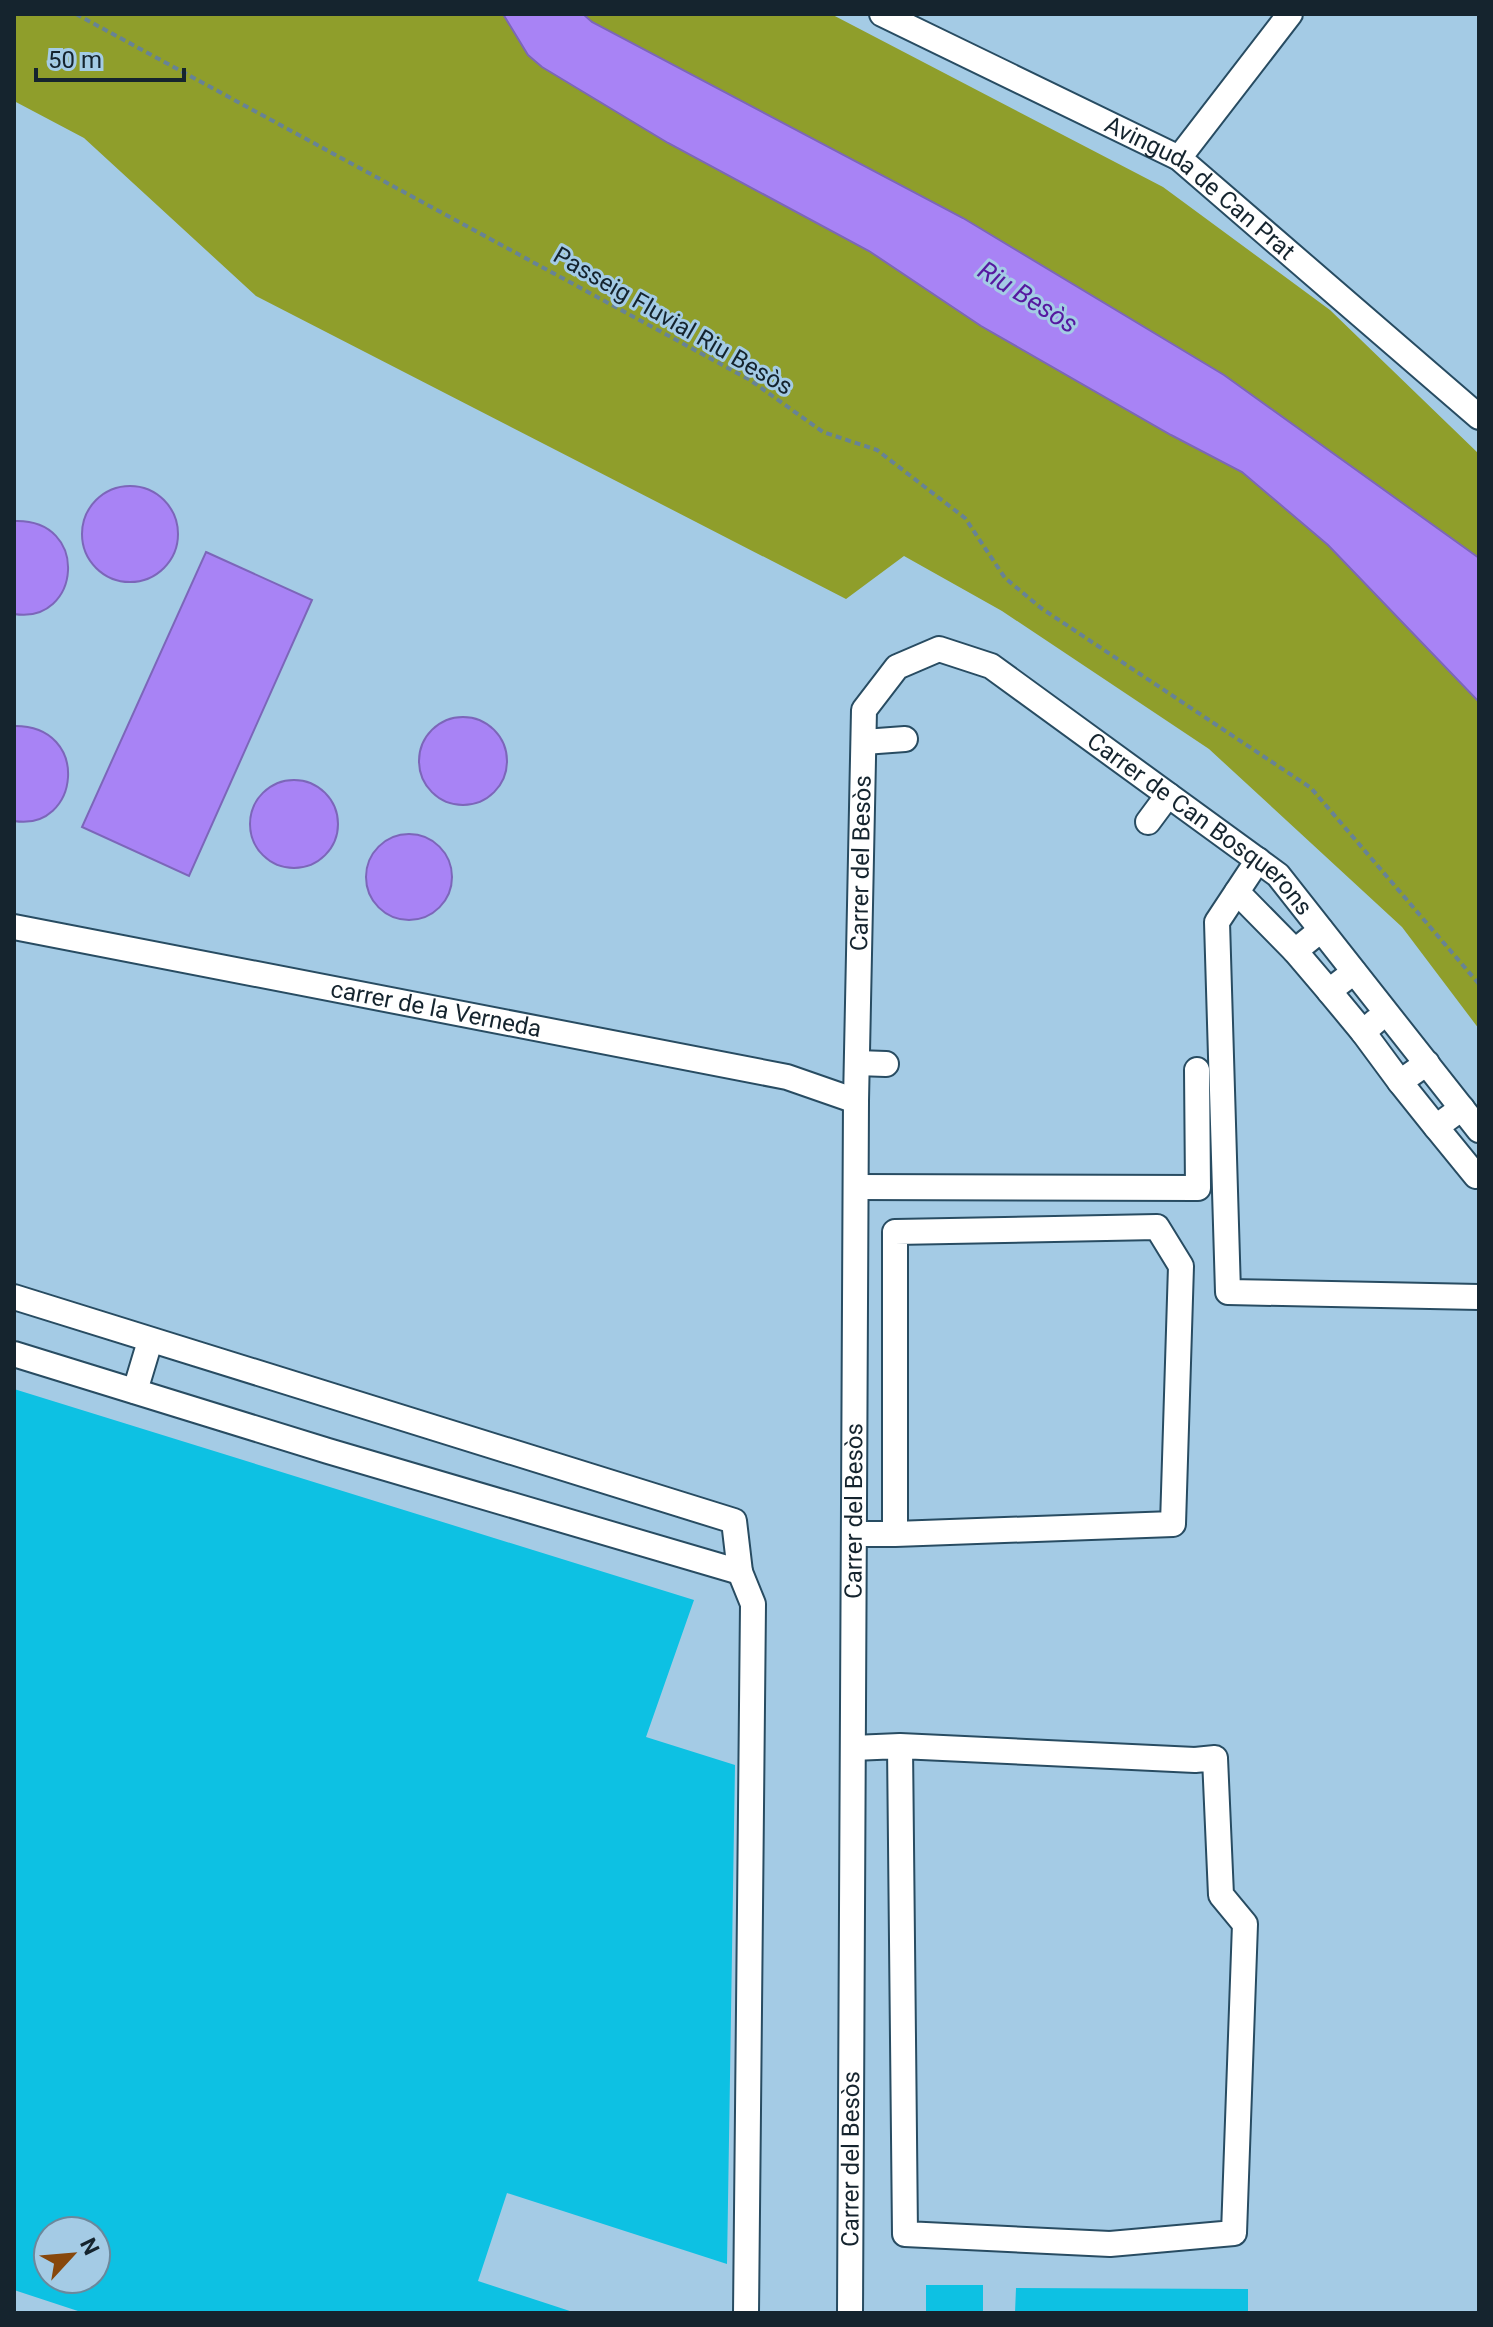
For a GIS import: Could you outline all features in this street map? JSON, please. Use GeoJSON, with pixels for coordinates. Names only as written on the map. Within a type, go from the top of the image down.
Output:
{"type":"FeatureCollection","features":[{"type":"Feature","properties":{"kind":"street","name":"Avinguda de Can Prat"},"geometry":{"type":"LineString","coordinates":[[882,14],[1179,158],[1479,417]]}},
{"type":"Feature","properties":{"kind":"street"},"geometry":{"type":"LineString","coordinates":[[1179,158],[1290,14]]}},
{"type":"Feature","properties":{"kind":"street","name":"Carrer de Can Bosquerons"},"geometry":{"type":"LineString","coordinates":[[864,710],[897,667],[939,649],[991,666],[1278,875],[1479,1130]]}},
{"type":"Feature","properties":{"kind":"street","name":"Carrer del Besòs"},"geometry":{"type":"LineString","coordinates":[[850,2313],[856,1101],[875,1064],[864,710]]}},
{"type":"Feature","properties":{"kind":"street"},"geometry":{"type":"LineString","coordinates":[[864,742],[905,739]]}},
{"type":"Feature","properties":{"kind":"street"},"geometry":{"type":"LineString","coordinates":[[1148,822],[1168,795]]}},
{"type":"Feature","properties":{"kind":"street"},"geometry":{"type":"LineString","coordinates":[[1258,860],[1217,922],[1228,1292],[1479,1297]]}},
{"type":"Feature","properties":{"kind":"street"},"geometry":{"type":"LineString","coordinates":[[1237,892],[1329,991],[1478,1176]]}},
{"type":"Feature","properties":{"kind":"street"},"geometry":{"type":"LineString","coordinates":[[1268,924],[1296,898]]}},
{"type":"Feature","properties":{"kind":"street","name":"carrer de la Verneda"},"geometry":{"type":"LineString","coordinates":[[14,927],[787,1077],[856,1101]]}},
{"type":"Feature","properties":{"kind":"street"},"geometry":{"type":"LineString","coordinates":[[1295,951],[1321,930]]}},
{"type":"Feature","properties":{"kind":"street"},"geometry":{"type":"LineString","coordinates":[[1329,991],[1354,972]]}},
{"type":"Feature","properties":{"kind":"street"},"geometry":{"type":"LineString","coordinates":[[1363,1032],[1386,1012]]}},
{"type":"Feature","properties":{"kind":"street"},"geometry":{"type":"LineString","coordinates":[[1400,1082],[1427,1063]]}},
{"type":"Feature","properties":{"kind":"street"},"geometry":{"type":"LineString","coordinates":[[857,1187],[1198,1188],[1197,1070]]}},
{"type":"Feature","properties":{"kind":"street"},"geometry":{"type":"LineString","coordinates":[[1436,1127],[1462,1108]]}},
{"type":"Feature","properties":{"kind":"street"},"geometry":{"type":"LineString","coordinates":[[855,1534],[895,1534],[1173,1524],[1181,1266],[1157,1227],[895,1232],[895,1534]]}},
{"type":"Feature","properties":{"kind":"street"},"geometry":{"type":"LineString","coordinates":[[14,1297],[734,1521],[740,1572],[753,1604],[746,2313]]}},
{"type":"Feature","properties":{"kind":"street"},"geometry":{"type":"LineString","coordinates":[[856,1310],[895,1313]]}},
{"type":"Feature","properties":{"kind":"street"},"geometry":{"type":"LineString","coordinates":[[135,1391],[150,1341]]}},
{"type":"Feature","properties":{"kind":"street"},"geometry":{"type":"LineString","coordinates":[[14,1354],[328,1451],[740,1572]]}},
{"type":"Feature","properties":{"kind":"street"},"geometry":{"type":"LineString","coordinates":[[855,1392],[895,1389]]}},
{"type":"Feature","properties":{"kind":"street"},"geometry":{"type":"LineString","coordinates":[[853,1748],[900,1746],[1195,1760],[1215,1758],[1221,1895],[1245,1924],[1234,2233],[1110,2244],[905,2234],[900,1746]]}},
{"type":"Feature","properties":{"kind":"path","name":"Passeig Fluvial Riu Besòs"},"geometry":{"type":"LineString","coordinates":[[76,14],[750,380],[823,432],[877,450],[965,518],[1005,578],[1041,608],[1311,788],[1479,984]]}},
{"type":"Feature","properties":{"kind":"green space"},"geometry":{"type":"Polygon","coordinates":[[[14,14],[503,14],[528,55],[542,67],[668,143],[869,251],[981,326],[1242,472],[1328,545],[1479,702],[1479,1029],[1402,927],[1209,749],[1002,611],[904,556],[846,599],[256,296],[84,138],[14,101],[14,14]]]}},
{"type":"Feature","properties":{"kind":"green space"},"geometry":{"type":"Polygon","coordinates":[[[583,14],[831,14],[1163,187],[1330,310],[1479,454],[1479,558],[1242,388],[592,22],[583,14]]]}},
{"type":"Feature","properties":{"kind":"water","name":"Riu Besòs"},"geometry":{"type":"Polygon","coordinates":[[[503,14],[583,14],[592,22],[963,218],[1224,375],[1479,558],[1479,702],[1328,545],[1242,472],[981,326],[869,251],[668,143],[542,67],[528,55],[503,14]]]}},
{"type":"Feature","properties":{"kind":"water"},"geometry":{"type":"Polygon","coordinates":[[[130,486],[148,489],[164,500],[175,516],[178,534],[175,552],[164,568],[148,579],[130,582],[112,579],[96,568],[85,552],[82,534],[85,516],[96,500],[112,489],[130,486]]]}},
{"type":"Feature","properties":{"kind":"water"},"geometry":{"type":"Polygon","coordinates":[[[14,521],[39,525],[56,536],[66,552],[68,570],[64,589],[53,604],[36,613],[14,614],[14,521]]]}},
{"type":"Feature","properties":{"kind":"water"},"geometry":{"type":"Polygon","coordinates":[[[206,552],[312,600],[189,876],[82,827],[206,552]]]}},
{"type":"Feature","properties":{"kind":"water"},"geometry":{"type":"Polygon","coordinates":[[[463,717],[480,721],[494,730],[503,744],[507,761],[503,778],[494,792],[480,801],[463,805],[446,801],[432,792],[423,778],[419,761],[423,744],[432,730],[446,721],[463,717]]]}},
{"type":"Feature","properties":{"kind":"water"},"geometry":{"type":"Polygon","coordinates":[[[14,726],[39,730],[56,742],[66,759],[68,777],[64,796],[53,811],[36,820],[14,821],[14,726]]]}},
{"type":"Feature","properties":{"kind":"water"},"geometry":{"type":"Polygon","coordinates":[[[285,780],[303,780],[319,787],[331,799],[338,815],[338,833],[331,849],[319,861],[303,868],[285,868],[269,861],[257,849],[250,833],[250,815],[257,799],[269,787],[285,780]]]}},
{"type":"Feature","properties":{"kind":"water"},"geometry":{"type":"Polygon","coordinates":[[[409,834],[426,837],[440,846],[449,860],[452,877],[449,894],[440,908],[426,917],[409,920],[392,917],[378,908],[369,894],[366,877],[369,860],[378,846],[392,837],[409,834]]]}},
{"type":"Feature","properties":{"kind":"building"},"geometry":{"type":"Polygon","coordinates":[[[14,1389],[694,1600],[646,1737],[735,1765],[727,2264],[507,2193],[478,2281],[576,2313],[84,2313],[14,2290],[14,1389]]]}},
{"type":"Feature","properties":{"kind":"building"},"geometry":{"type":"Polygon","coordinates":[[[926,2285],[983,2285],[983,2313],[926,2313],[926,2285]]]}},
{"type":"Feature","properties":{"kind":"building"},"geometry":{"type":"Polygon","coordinates":[[[1016,2288],[1248,2289],[1248,2313],[1015,2313],[1016,2288]]]}}]}
